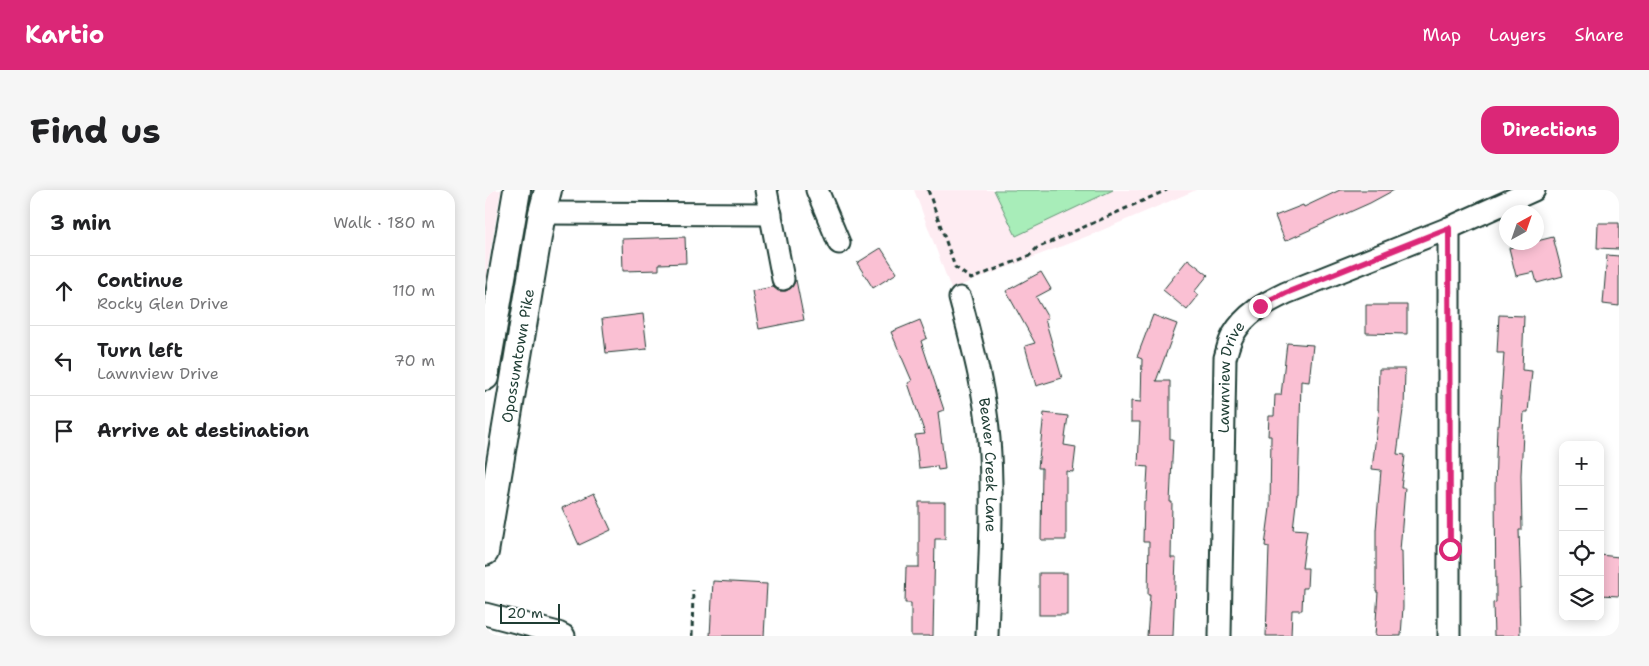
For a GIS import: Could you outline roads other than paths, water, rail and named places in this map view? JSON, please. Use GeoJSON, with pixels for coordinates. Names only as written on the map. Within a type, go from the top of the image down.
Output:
{"type":"FeatureCollection","features":[{"type":"Feature","properties":{"kind":"main road","name":"Opossumtown Pike"},"geometry":{"type":"LineString","coordinates":[[485,377],[517,190]]}},
{"type":"Feature","properties":{"kind":"main road","name":"Opossumtown Pike"},"geometry":{"type":"LineString","coordinates":[[485,552],[545,202]]}},
{"type":"Feature","properties":{"kind":"street"},"geometry":{"type":"LineString","coordinates":[[766,190],[783,279]]}},
{"type":"Feature","properties":{"kind":"street"},"geometry":{"type":"LineString","coordinates":[[817,190],[839,243]]}},
{"type":"Feature","properties":{"kind":"street","name":"Lawnview Drive"},"geometry":{"type":"LineString","coordinates":[[1220,636],[1225,358],[1233,336],[1244,321],[1260,306],[1286,293],[1449,228],[1534,190]]}},
{"type":"Feature","properties":{"kind":"street"},"geometry":{"type":"LineString","coordinates":[[545,202],[771,214]]}},
{"type":"Feature","properties":{"kind":"street"},"geometry":{"type":"LineString","coordinates":[[1449,228],[1449,636]]}},
{"type":"Feature","properties":{"kind":"street","name":"Beaver Creek Lane"},"geometry":{"type":"LineString","coordinates":[[960,298],[983,388],[989,438],[991,484],[987,636]]}},
{"type":"Feature","properties":{"kind":"street"},"geometry":{"type":"LineString","coordinates":[[485,614],[564,636]]}}]}
